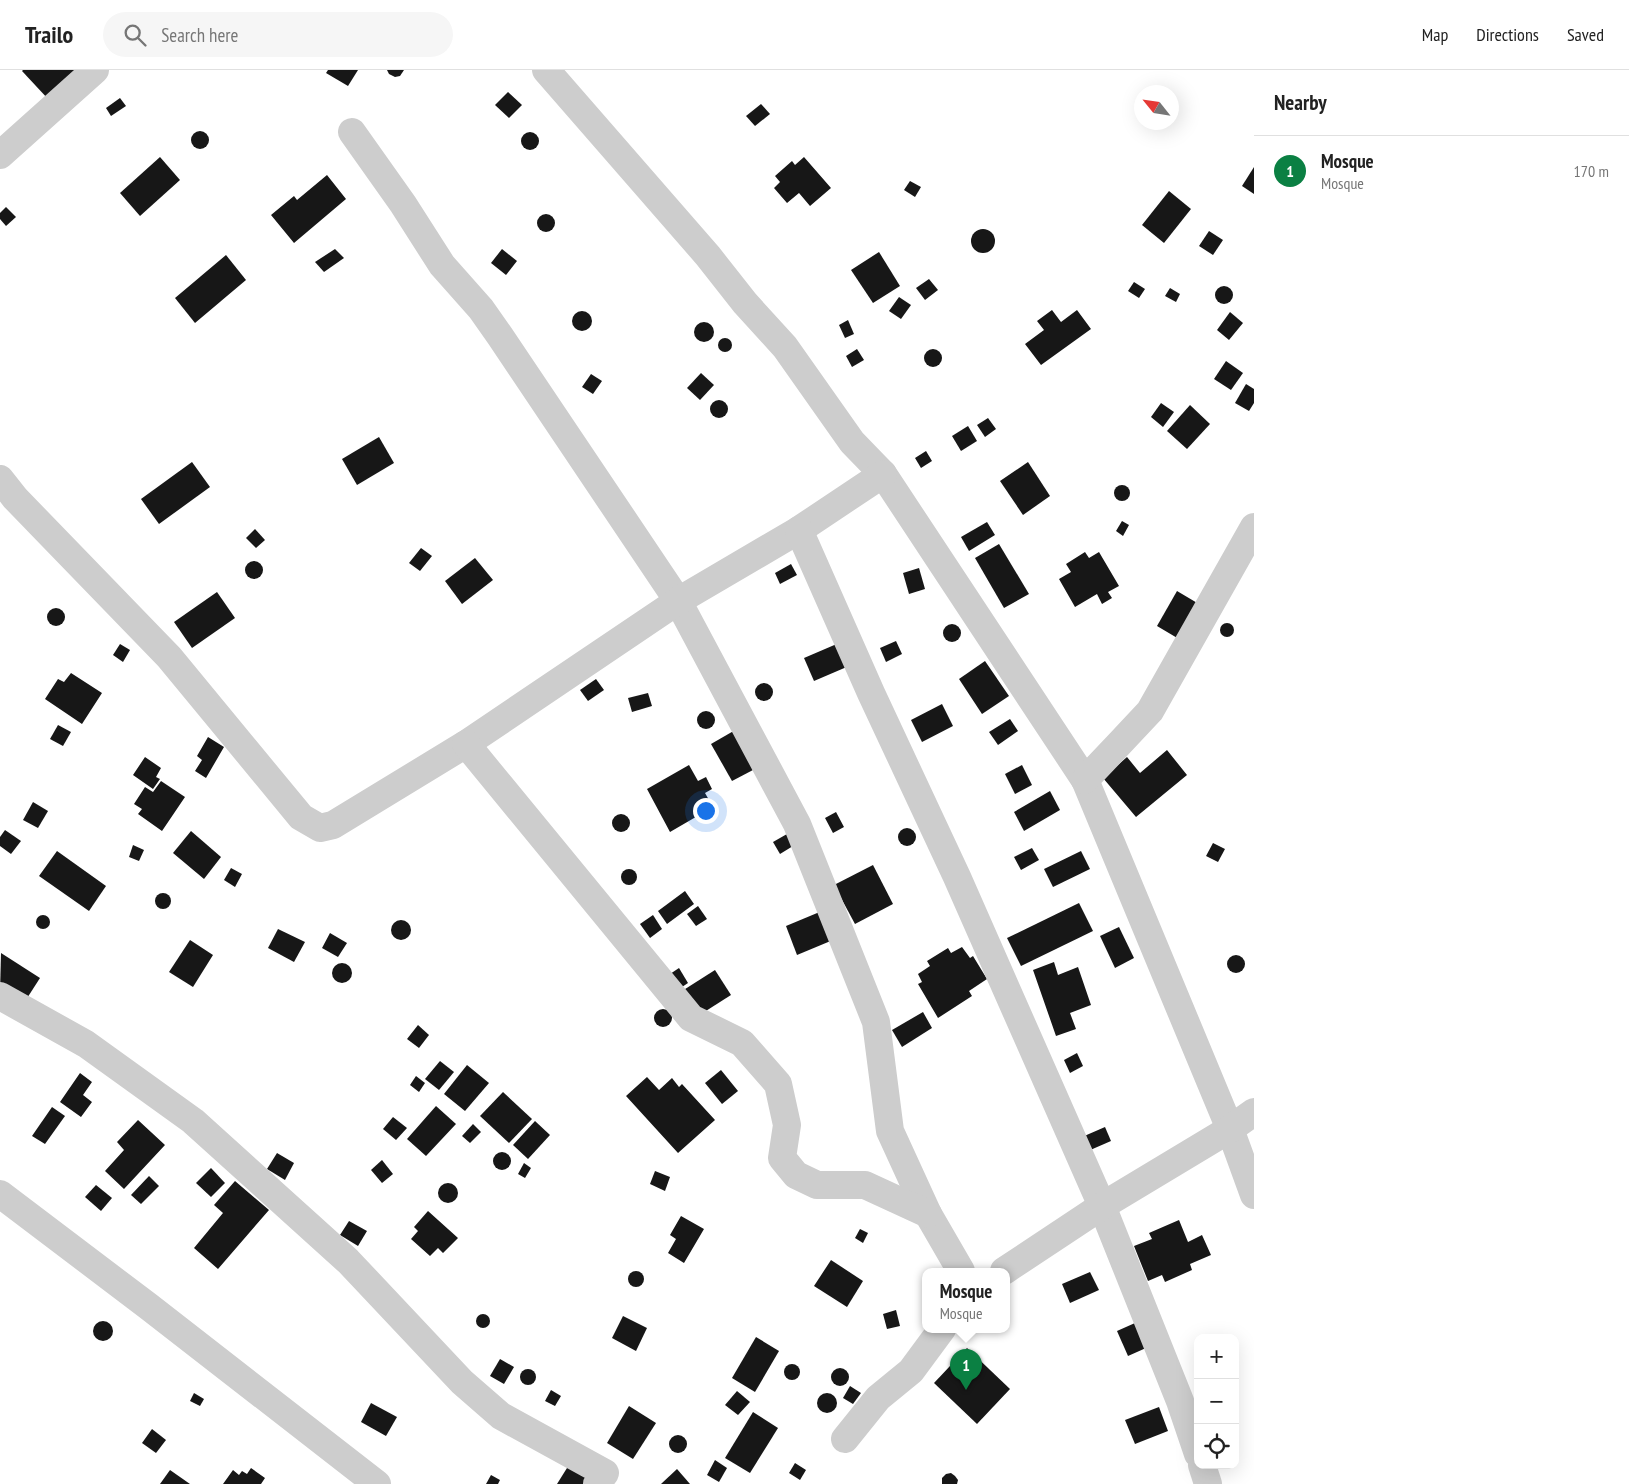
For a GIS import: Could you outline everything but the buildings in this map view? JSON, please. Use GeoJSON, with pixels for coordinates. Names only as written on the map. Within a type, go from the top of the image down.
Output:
{"type":"FeatureCollection","features":[{"type":"Feature","properties":{"kind":"street"},"geometry":{"type":"LineString","coordinates":[[0,154],[95,70]]}},
{"type":"Feature","properties":{"kind":"street"},"geometry":{"type":"LineString","coordinates":[[546,70],[708,256],[745,303],[785,347],[852,442],[883,474],[1085,780],[1230,1129],[1254,1195]]}},
{"type":"Feature","properties":{"kind":"street"},"geometry":{"type":"LineString","coordinates":[[352,132],[403,204],[442,265],[481,309],[500,336],[678,601],[797,824],[876,1022],[890,1131],[928,1214],[959,1268]]}},
{"type":"Feature","properties":{"kind":"street"},"geometry":{"type":"LineString","coordinates":[[0,479],[15,498],[169,656],[301,817],[320,828],[333,825],[466,744],[678,601],[799,530],[883,474]]}},
{"type":"Feature","properties":{"kind":"street"},"geometry":{"type":"LineString","coordinates":[[1085,780],[1150,711],[1254,527]]}},
{"type":"Feature","properties":{"kind":"street"},"geometry":{"type":"LineString","coordinates":[[799,530],[872,694],[957,877],[1102,1206],[1180,1401],[1194,1442]]}},
{"type":"Feature","properties":{"kind":"street"},"geometry":{"type":"LineString","coordinates":[[466,744],[690,1018],[742,1043],[778,1084],[787,1125],[782,1158],[796,1175],[817,1185],[865,1185],[928,1214]]}},
{"type":"Feature","properties":{"kind":"street"},"geometry":{"type":"LineString","coordinates":[[0,996],[86,1044],[193,1122],[348,1262],[462,1382],[501,1416],[605,1473],[597,1484]]}},
{"type":"Feature","properties":{"kind":"street"},"geometry":{"type":"LineString","coordinates":[[1009,1268],[1102,1206],[1230,1129],[1254,1112]]}},
{"type":"Feature","properties":{"kind":"street"},"geometry":{"type":"LineString","coordinates":[[0,1194],[156,1312],[377,1484]]}},
{"type":"Feature","properties":{"kind":"street"},"geometry":{"type":"LineString","coordinates":[[845,1438],[878,1398],[911,1371],[939,1333]]}},
{"type":"Feature","properties":{"kind":"street"},"geometry":{"type":"LineString","coordinates":[[1203,1469],[1208,1484]]}},
{"type":"Feature","properties":{"kind":"place","name":"Mosque"},"geometry":{"type":"Point","coordinates":[966,1390]}}]}
